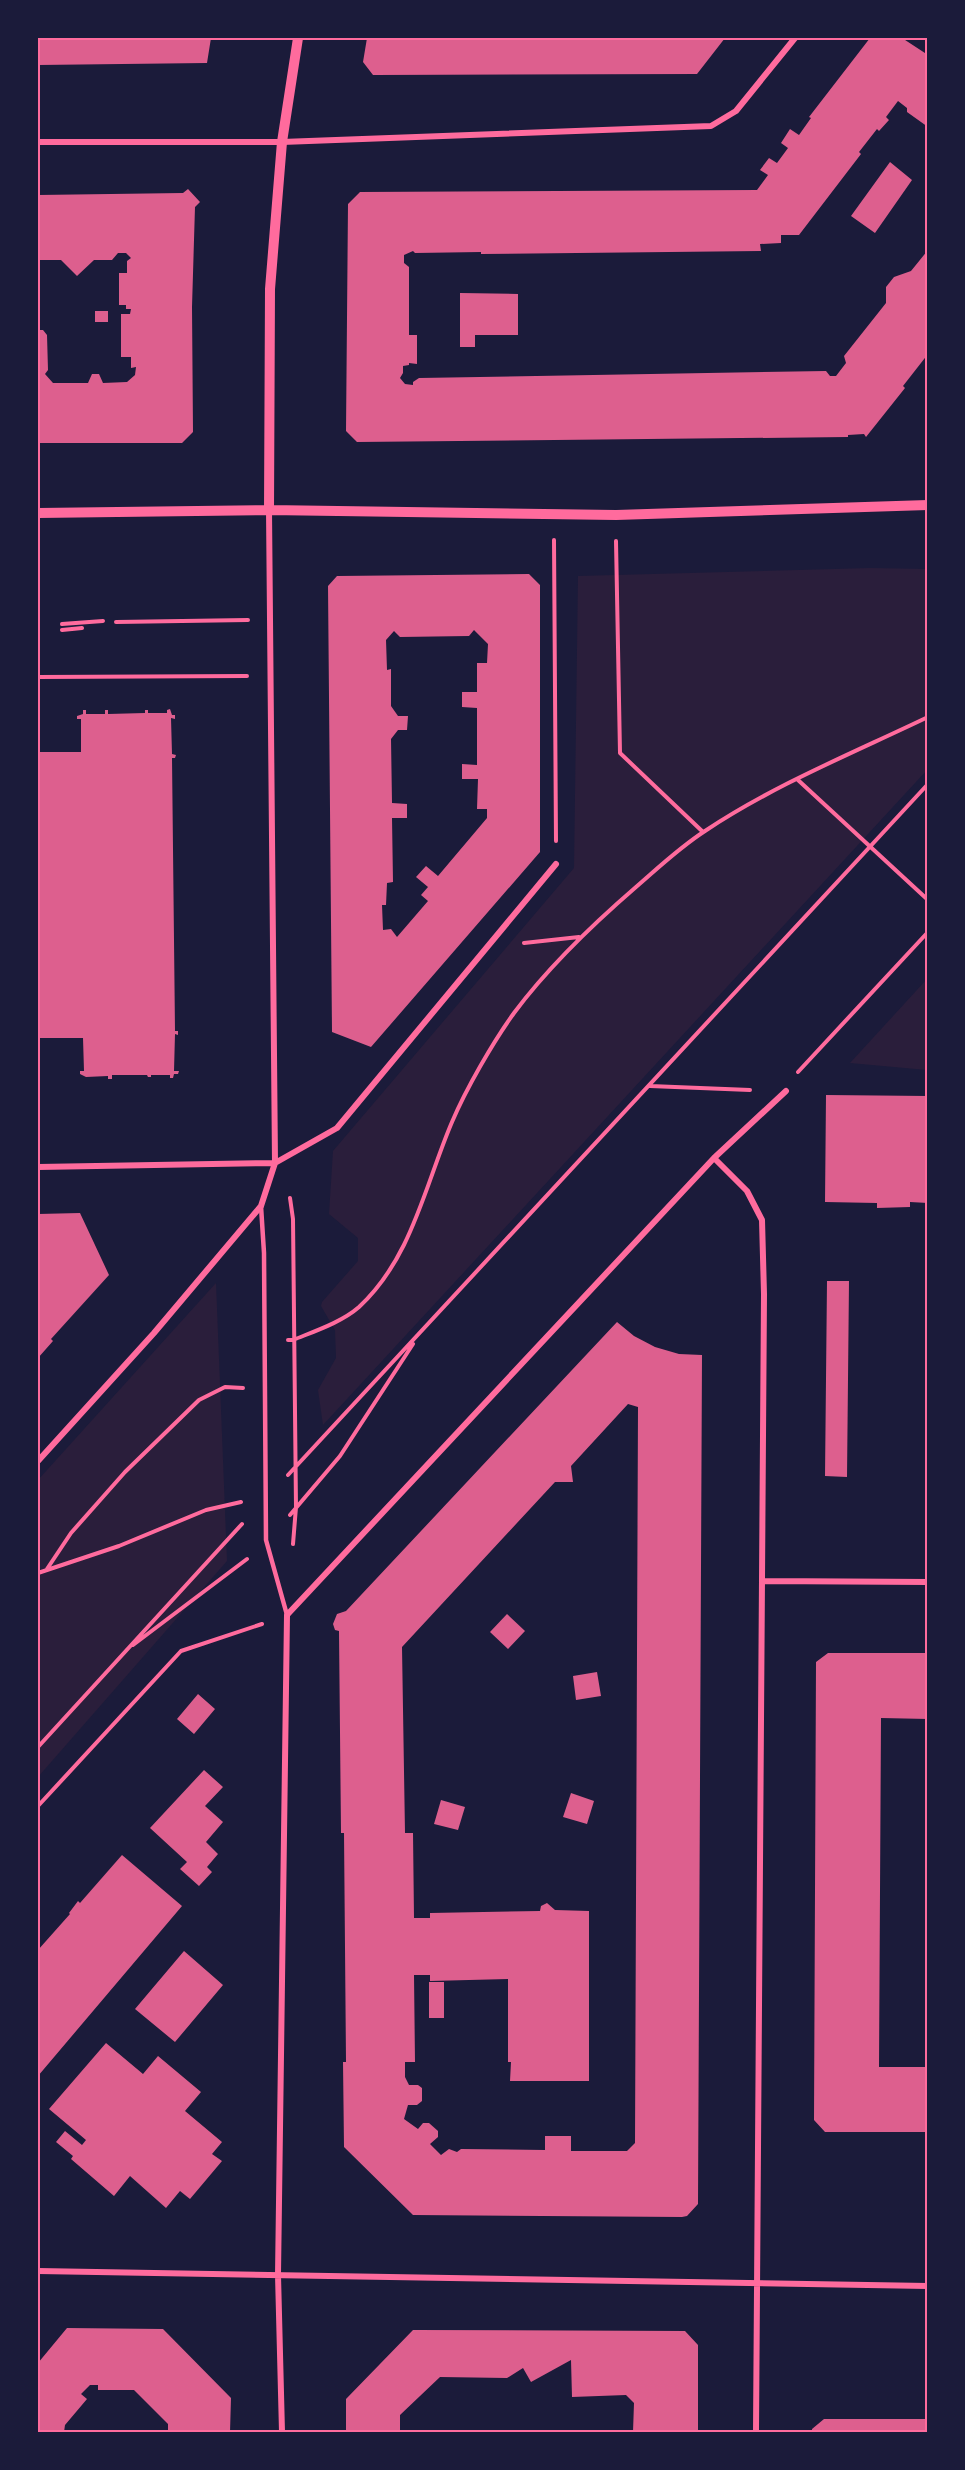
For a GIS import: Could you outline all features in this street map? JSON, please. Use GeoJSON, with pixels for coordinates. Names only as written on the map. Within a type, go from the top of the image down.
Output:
{"type":"FeatureCollection","features":[{"type":"Feature","properties":{"kind":"street"},"geometry":{"type":"LineString","coordinates":[[38,1461],[154,1333],[261,1206],[275,1163],[269,510],[270,289],[282,142],[298,38]]}},
{"type":"Feature","properties":{"kind":"street"},"geometry":{"type":"LineString","coordinates":[[38,142],[282,142],[711,126],[736,111],[795,38]]}},
{"type":"Feature","properties":{"kind":"street"},"geometry":{"type":"LineString","coordinates":[[38,513],[269,510],[616,515],[927,504]]}},
{"type":"Feature","properties":{"kind":"street"},"geometry":{"type":"LineString","coordinates":[[38,1167],[275,1163],[337,1128],[556,864]]}},
{"type":"Feature","properties":{"kind":"street"},"geometry":{"type":"LineString","coordinates":[[282,2433],[278,2275],[287,1616],[714,1158],[786,1091]]}},
{"type":"Feature","properties":{"kind":"street"},"geometry":{"type":"LineString","coordinates":[[714,1158],[747,1191],[762,1220],[763,1581],[756,2433]]}},
{"type":"Feature","properties":{"kind":"street"},"geometry":{"type":"LineString","coordinates":[[763,1581],[927,1582]]}},
{"type":"Feature","properties":{"kind":"street"},"geometry":{"type":"LineString","coordinates":[[38,2271],[927,2286]]}},
{"type":"Feature","properties":{"kind":"lane"},"geometry":{"type":"LineString","coordinates":[[261,1206],[264,1253],[266,1540],[287,1616]]}},
{"type":"Feature","properties":{"kind":"path"},"geometry":{"type":"LineString","coordinates":[[554,515],[556,864]]}},
{"type":"Feature","properties":{"kind":"path"},"geometry":{"type":"LineString","coordinates":[[616,515],[620,753],[703,832]]}},
{"type":"Feature","properties":{"kind":"path"},"geometry":{"type":"LineString","coordinates":[[116,622],[270,620]]}},
{"type":"Feature","properties":{"kind":"path"},"geometry":{"type":"LineString","coordinates":[[62,624],[103,621]]}},
{"type":"Feature","properties":{"kind":"path"},"geometry":{"type":"LineString","coordinates":[[63,630],[82,628]]}},
{"type":"Feature","properties":{"kind":"path"},"geometry":{"type":"LineString","coordinates":[[38,677],[270,676]]}},
{"type":"Feature","properties":{"kind":"path"},"geometry":{"type":"LineString","coordinates":[[263,1341],[293,1340],[335,1321],[358,1308],[388,1275],[413,1226],[452,1120],[467,1091],[513,1015],[580,937],[655,870],[703,832],[759,799],[927,717]]}},
{"type":"Feature","properties":{"kind":"path"},"geometry":{"type":"LineString","coordinates":[[798,780],[927,900]]}},
{"type":"Feature","properties":{"kind":"path"},"geometry":{"type":"LineString","coordinates":[[38,1747],[266,1497],[295,1469],[927,784]]}},
{"type":"Feature","properties":{"kind":"path"},"geometry":{"type":"LineString","coordinates":[[649,1086],[786,1091],[799,1069],[927,932]]}},
{"type":"Feature","properties":{"kind":"path"},"geometry":{"type":"LineString","coordinates":[[487,946],[580,937]]}},
{"type":"Feature","properties":{"kind":"path"},"geometry":{"type":"LineString","coordinates":[[275,1163],[288,1183],[293,1219],[296,1507],[293,1552]]}},
{"type":"Feature","properties":{"kind":"path"},"geometry":{"type":"LineString","coordinates":[[47,1569],[71,1533],[124,1472],[199,1400],[225,1387],[264,1388]]}},
{"type":"Feature","properties":{"kind":"path"},"geometry":{"type":"LineString","coordinates":[[38,1573],[119,1546],[206,1510],[266,1497]]}},
{"type":"Feature","properties":{"kind":"path"},"geometry":{"type":"LineString","coordinates":[[38,1806],[181,1652],[287,1616]]}},
{"type":"Feature","properties":{"kind":"shaded area"},"geometry":{"type":"Polygon","coordinates":[[[870,568],[927,569],[927,770],[323,1425],[318,1390],[336,1358],[335,1330],[321,1306],[358,1261],[358,1238],[329,1214],[333,1151],[574,868],[578,576],[870,568]]]}},
{"type":"Feature","properties":{"kind":"shaded area"},"geometry":{"type":"Polygon","coordinates":[[[927,979],[927,1070],[850,1063],[927,979]]]}},
{"type":"Feature","properties":{"kind":"shaded area"},"geometry":{"type":"Polygon","coordinates":[[[216,1283],[227,1561],[38,1777],[38,1480],[216,1283]]]}},
{"type":"Feature","properties":{"kind":"building"},"geometry":{"type":"Polygon","coordinates":[[[38,38],[211,38],[207,63],[38,65],[38,38]]]}},
{"type":"Feature","properties":{"kind":"building"},"geometry":{"type":"Polygon","coordinates":[[[367,38],[725,38],[697,74],[373,75],[363,62],[367,38]]]}},
{"type":"Feature","properties":{"kind":"building"},"geometry":{"type":"Polygon","coordinates":[[[870,38],[902,38],[928,55],[928,127],[907,112],[907,108],[898,101],[886,117],[889,120],[879,131],[877,129],[859,152],[861,154],[799,235],[781,235],[781,243],[760,244],[761,251],[481,254],[481,252],[415,253],[413,251],[404,255],[404,263],[409,267],[409,335],[417,335],[417,364],[409,363],[403,366],[400,378],[405,384],[413,385],[413,382],[419,378],[826,371],[830,376],[836,376],[846,363],[844,356],[886,303],[886,287],[894,277],[911,271],[928,250],[928,354],[903,386],[905,388],[866,437],[864,434],[848,435],[848,437],[357,442],[346,431],[348,204],[360,192],[757,190],[768,175],[760,170],[769,158],[777,163],[788,148],[781,143],[790,129],[799,135],[811,118],[809,117],[870,38]]]}},
{"type":"Feature","properties":{"kind":"building"},"geometry":{"type":"Polygon","coordinates":[[[890,162],[912,180],[875,233],[851,216],[890,162]]]}},
{"type":"Feature","properties":{"kind":"building"},"geometry":{"type":"Polygon","coordinates":[[[188,189],[200,202],[195,207],[192,307],[193,432],[182,443],[38,443],[38,330],[43,330],[47,335],[48,370],[45,374],[53,383],[88,383],[92,374],[99,374],[103,383],[127,382],[135,375],[136,367],[131,368],[131,357],[121,357],[121,314],[130,314],[131,309],[126,309],[126,305],[119,305],[119,273],[127,273],[127,261],[131,258],[126,253],[118,253],[112,260],[94,260],[77,276],[61,260],[38,260],[38,195],[183,193],[188,189]]]}},
{"type":"Feature","properties":{"kind":"building"},"geometry":{"type":"Polygon","coordinates":[[[460,293],[518,294],[518,335],[475,335],[475,347],[460,347],[460,293]]]}},
{"type":"Feature","properties":{"kind":"building"},"geometry":{"type":"Polygon","coordinates":[[[95,311],[108,311],[108,322],[95,322],[95,311]]]}},
{"type":"Feature","properties":{"kind":"building"},"geometry":{"type":"Polygon","coordinates":[[[529,574],[540,585],[540,852],[371,1047],[332,1032],[328,586],[337,576],[529,574]],[[474,630],[469,636],[400,637],[394,631],[386,640],[387,670],[391,669],[391,706],[398,716],[408,716],[407,730],[398,730],[391,739],[392,803],[407,804],[407,818],[392,818],[393,882],[387,883],[386,905],[382,905],[383,930],[391,929],[397,937],[428,901],[421,895],[428,887],[416,877],[426,866],[438,876],[487,818],[487,809],[477,809],[478,779],[462,779],[462,764],[477,765],[477,708],[462,707],[462,692],[477,692],[477,663],[487,663],[488,644],[474,630]]]}},
{"type":"Feature","properties":{"kind":"building"},"geometry":{"type":"Polygon","coordinates":[[[170,709],[172,715],[175,715],[175,719],[171,718],[172,754],[176,755],[172,758],[175,1031],[178,1031],[178,1035],[175,1034],[174,1071],[179,1071],[178,1074],[174,1074],[173,1078],[170,1078],[170,1075],[148,1077],[147,1075],[112,1075],[112,1079],[108,1079],[108,1076],[86,1077],[80,1074],[80,1071],[84,1071],[83,1038],[38,1038],[38,990],[40,990],[38,752],[81,752],[81,719],[77,719],[77,716],[83,714],[83,710],[86,710],[86,714],[105,714],[105,710],[108,710],[108,714],[145,713],[145,710],[148,710],[148,713],[167,713],[170,709]]]}},
{"type":"Feature","properties":{"kind":"building"},"geometry":{"type":"Polygon","coordinates":[[[826,1095],[928,1096],[928,1203],[910,1202],[910,1207],[877,1208],[877,1203],[825,1202],[826,1095]]]}},
{"type":"Feature","properties":{"kind":"building"},"geometry":{"type":"Polygon","coordinates":[[[80,1213],[109,1275],[51,1339],[53,1341],[38,1358],[38,1214],[80,1213]]]}},
{"type":"Feature","properties":{"kind":"building"},"geometry":{"type":"Polygon","coordinates":[[[827,1281],[849,1281],[847,1477],[825,1476],[827,1281]]]}},
{"type":"Feature","properties":{"kind":"building"},"geometry":{"type":"Polygon","coordinates":[[[617,1322],[634,1336],[655,1347],[679,1354],[702,1355],[698,2204],[687,2216],[413,2215],[344,2147],[343,2062],[346,2062],[344,1833],[341,1833],[339,1631],[335,1630],[333,1624],[337,1614],[346,1611],[617,1322]],[[628,1404],[571,1466],[573,1482],[555,1482],[402,1647],[405,1833],[413,1833],[414,1918],[430,1918],[430,1913],[540,1911],[541,1906],[547,1903],[555,1910],[589,1911],[589,2081],[510,2081],[508,1979],[430,1981],[430,1975],[414,1975],[415,2062],[405,2062],[405,2077],[409,2085],[418,2085],[422,2088],[422,2101],[417,2105],[408,2105],[404,2119],[418,2129],[423,2123],[429,2123],[438,2131],[438,2137],[430,2144],[441,2155],[449,2149],[457,2152],[461,2149],[545,2150],[545,2136],[571,2136],[571,2151],[627,2151],[635,2143],[638,1407],[628,1404]]]}},
{"type":"Feature","properties":{"kind":"building"},"geometry":{"type":"Polygon","coordinates":[[[507,1614],[525,1631],[508,1649],[490,1632],[507,1614]]]}},
{"type":"Feature","properties":{"kind":"building"},"geometry":{"type":"Polygon","coordinates":[[[828,1653],[928,1653],[928,1719],[881,1718],[879,2067],[928,2067],[928,2132],[825,2132],[814,2120],[816,1662],[828,1653]]]}},
{"type":"Feature","properties":{"kind":"building"},"geometry":{"type":"Polygon","coordinates":[[[597,1672],[601,1696],[576,1700],[573,1676],[597,1672]]]}},
{"type":"Feature","properties":{"kind":"building"},"geometry":{"type":"Polygon","coordinates":[[[198,1694],[215,1709],[194,1734],[177,1719],[198,1694]]]}},
{"type":"Feature","properties":{"kind":"building"},"geometry":{"type":"Polygon","coordinates":[[[204,1770],[223,1787],[205,1806],[223,1822],[206,1842],[218,1854],[207,1867],[212,1872],[199,1886],[180,1869],[187,1862],[150,1828],[204,1770]]]}},
{"type":"Feature","properties":{"kind":"building"},"geometry":{"type":"Polygon","coordinates":[[[571,1793],[594,1801],[587,1824],[563,1817],[571,1793]]]}},
{"type":"Feature","properties":{"kind":"building"},"geometry":{"type":"Polygon","coordinates":[[[441,1800],[465,1807],[458,1830],[434,1824],[441,1800]]]}},
{"type":"Feature","properties":{"kind":"building"},"geometry":{"type":"Polygon","coordinates":[[[122,1855],[182,1906],[38,2076],[38,1950],[70,1914],[78,1901],[80,1903],[122,1855]]]}},
{"type":"Feature","properties":{"kind":"building"},"geometry":{"type":"Polygon","coordinates":[[[184,1951],[223,1985],[175,2042],[135,2009],[184,1951]]]}},
{"type":"Feature","properties":{"kind":"building"},"geometry":{"type":"Polygon","coordinates":[[[429,1982],[444,1982],[444,2018],[429,2018],[429,1982]]]}},
{"type":"Feature","properties":{"kind":"building"},"geometry":{"type":"Polygon","coordinates":[[[106,2043],[143,2074],[158,2056],[201,2092],[185,2111],[222,2142],[212,2154],[222,2161],[190,2199],[180,2191],[166,2208],[130,2176],[114,2196],[71,2159],[73,2156],[56,2142],[65,2131],[82,2145],[86,2140],[49,2109],[106,2043]]]}},
{"type":"Feature","properties":{"kind":"building"},"geometry":{"type":"Polygon","coordinates":[[[67,2328],[163,2329],[231,2398],[230,2432],[168,2432],[168,2424],[134,2390],[98,2390],[98,2385],[90,2385],[81,2394],[87,2399],[65,2425],[64,2432],[38,2432],[38,2363],[67,2328]]]}},
{"type":"Feature","properties":{"kind":"building"},"geometry":{"type":"Polygon","coordinates":[[[413,2330],[685,2331],[698,2345],[698,2432],[633,2432],[634,2403],[626,2395],[572,2397],[571,2360],[531,2382],[523,2368],[507,2378],[440,2377],[400,2415],[400,2432],[346,2432],[346,2399],[413,2330]]]}},
{"type":"Feature","properties":{"kind":"building"},"geometry":{"type":"Polygon","coordinates":[[[824,2419],[928,2419],[928,2432],[812,2432],[812,2429],[824,2419]]]}}]}
